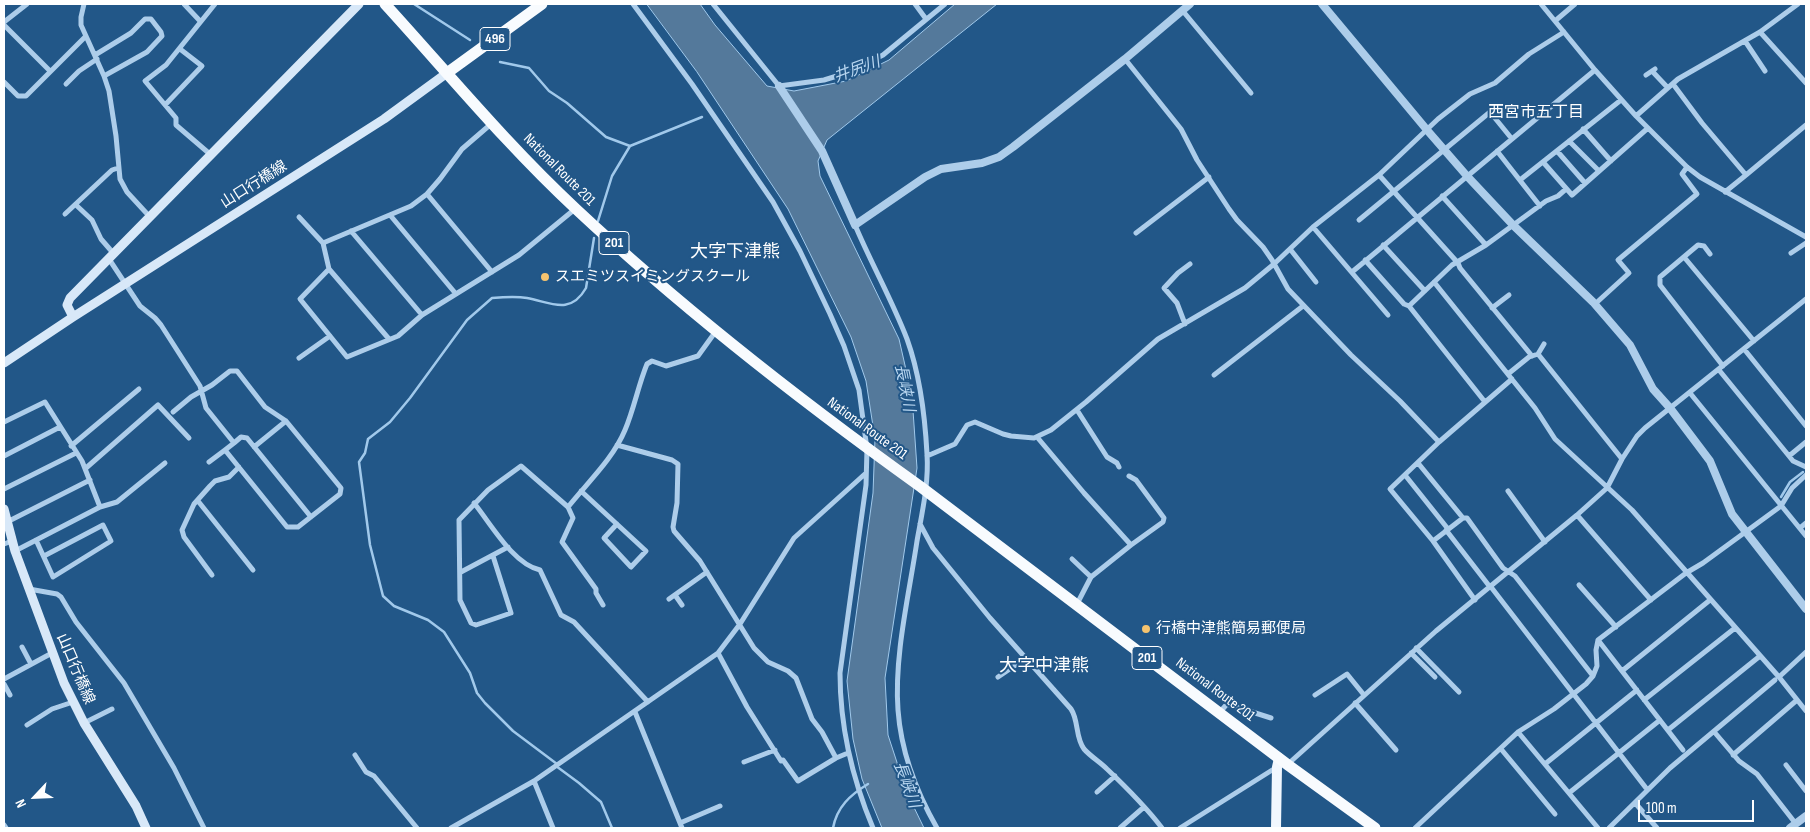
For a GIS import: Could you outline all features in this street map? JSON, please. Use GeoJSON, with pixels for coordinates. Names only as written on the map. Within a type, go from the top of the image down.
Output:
{"type":"FeatureCollection","features":[{"type":"Feature","properties":{"kind":"highway","name":"National Route 201"},"geometry":{"type":"LineString","coordinates":[[385,4],[491,124],[575,209],[717,331],[869,450],[1220,713],[1281,763],[1374,828]]}},
{"type":"Feature","properties":{"kind":"highway","name":"496"},"geometry":{"type":"LineString","coordinates":[[447,73],[542,4]]}},
{"type":"Feature","properties":{"kind":"main road"},"geometry":{"type":"LineString","coordinates":[[72,317],[67,302],[359,4]]}},
{"type":"Feature","properties":{"kind":"main road","name":"山口行橋線"},"geometry":{"type":"LineString","coordinates":[[4,363],[72,317],[384,118],[447,73]]}},
{"type":"Feature","properties":{"kind":"main road","name":"山口行橋線"},"geometry":{"type":"LineString","coordinates":[[4,509],[8,543],[15,551],[52,653],[73,702],[136,806],[146,828]]}},
{"type":"Feature","properties":{"kind":"main road"},"geometry":{"type":"LineString","coordinates":[[1276,828],[1281,763]]}},
{"type":"Feature","properties":{"kind":"street"},"geometry":{"type":"LineString","coordinates":[[27,4],[4,23],[50,71]]}},
{"type":"Feature","properties":{"kind":"street"},"geometry":{"type":"LineString","coordinates":[[84,4],[81,25],[104,76],[112,107],[119,175],[125,189],[150,217]]}},
{"type":"Feature","properties":{"kind":"street"},"geometry":{"type":"LineString","coordinates":[[184,4],[200,21]]}},
{"type":"Feature","properties":{"kind":"street"},"geometry":{"type":"LineString","coordinates":[[210,155],[176,126],[176,118],[146,81],[166,65],[200,21],[216,4]]}},
{"type":"Feature","properties":{"kind":"street"},"geometry":{"type":"LineString","coordinates":[[633,4],[692,84],[774,202],[800,251],[837,330],[859,390],[869,450],[840,673],[840,703],[848,754],[861,799],[873,828]]}},
{"type":"Feature","properties":{"kind":"street"},"geometry":{"type":"LineString","coordinates":[[713,4],[779,86],[822,151],[908,341],[923,407],[927,456],[920,524],[902,636],[898,711],[915,782],[937,828]]}},
{"type":"Feature","properties":{"kind":"street"},"geometry":{"type":"LineString","coordinates":[[914,4],[926,19]]}},
{"type":"Feature","properties":{"kind":"street"},"geometry":{"type":"LineString","coordinates":[[779,86],[824,80],[850,72],[883,55],[945,4]]}},
{"type":"Feature","properties":{"kind":"street"},"geometry":{"type":"LineString","coordinates":[[855,225],[925,177],[940,169],[971,166],[999,157],[1013,148],[1190,4]]}},
{"type":"Feature","properties":{"kind":"street"},"geometry":{"type":"LineString","coordinates":[[1322,4],[1426,130],[1467,176],[1513,225],[1595,304],[1630,345],[1646,378],[1657,394],[1670,408],[1710,461],[1732,514],[1806,609]]}},
{"type":"Feature","properties":{"kind":"street"},"geometry":{"type":"LineString","coordinates":[[1540,4],[1621,100],[1687,167],[1725,192],[1806,237]]}},
{"type":"Feature","properties":{"kind":"street"},"geometry":{"type":"LineString","coordinates":[[1554,21],[1575,4]]}},
{"type":"Feature","properties":{"kind":"street"},"geometry":{"type":"LineString","coordinates":[[1636,116],[1690,71],[1760,32],[1798,4]]}},
{"type":"Feature","properties":{"kind":"street"},"geometry":{"type":"LineString","coordinates":[[1182,10],[1251,93]]}},
{"type":"Feature","properties":{"kind":"street"},"geometry":{"type":"LineString","coordinates":[[66,84],[96,57],[131,33],[145,19],[151,19],[162,36],[147,52],[104,76]]}},
{"type":"Feature","properties":{"kind":"street"},"geometry":{"type":"LineString","coordinates":[[927,456],[955,444],[967,425],[975,422],[1003,434],[1034,438],[1051,430],[1077,410],[1158,339],[1244,288],[1274,264],[1313,227],[1379,175],[1426,130],[1470,94],[1495,83],[1529,54],[1564,32]]}},
{"type":"Feature","properties":{"kind":"street"},"geometry":{"type":"LineString","coordinates":[[1760,32],[1806,83]]}},
{"type":"Feature","properties":{"kind":"street"},"geometry":{"type":"LineString","coordinates":[[4,82],[18,96],[26,96],[86,36]]}},
{"type":"Feature","properties":{"kind":"street"},"geometry":{"type":"LineString","coordinates":[[1745,41],[1765,71]]}},
{"type":"Feature","properties":{"kind":"street"},"geometry":{"type":"LineString","coordinates":[[166,105],[202,66],[180,49]]}},
{"type":"Feature","properties":{"kind":"street"},"geometry":{"type":"LineString","coordinates":[[1124,59],[1181,128],[1198,160],[1237,220],[1262,247],[1288,289],[1439,442]]}},
{"type":"Feature","properties":{"kind":"street"},"geometry":{"type":"LineString","coordinates":[[1352,272],[1596,70]]}},
{"type":"Feature","properties":{"kind":"street"},"geometry":{"type":"LineString","coordinates":[[1646,76],[1654,70],[1668,88]]}},
{"type":"Feature","properties":{"kind":"street"},"geometry":{"type":"LineString","coordinates":[[1673,84],[1702,123],[1746,175]]}},
{"type":"Feature","properties":{"kind":"street"},"geometry":{"type":"LineString","coordinates":[[1520,180],[1621,100]]}},
{"type":"Feature","properties":{"kind":"street"},"geometry":{"type":"LineString","coordinates":[[1359,220],[1490,112],[1512,139]]}},
{"type":"Feature","properties":{"kind":"street"},"geometry":{"type":"LineString","coordinates":[[322,243],[411,206],[427,194],[462,149],[491,124]]}},
{"type":"Feature","properties":{"kind":"street"},"geometry":{"type":"LineString","coordinates":[[1725,192],[1806,125]]}},
{"type":"Feature","properties":{"kind":"street"},"geometry":{"type":"LineString","coordinates":[[1543,162],[1572,195],[1648,128]]}},
{"type":"Feature","properties":{"kind":"street"},"geometry":{"type":"LineString","coordinates":[[1583,129],[1610,161]]}},
{"type":"Feature","properties":{"kind":"street"},"geometry":{"type":"LineString","coordinates":[[1569,141],[1599,171]]}},
{"type":"Feature","properties":{"kind":"street"},"geometry":{"type":"LineString","coordinates":[[1497,151],[1540,206]]}},
{"type":"Feature","properties":{"kind":"street"},"geometry":{"type":"LineString","coordinates":[[1557,151],[1585,183]]}},
{"type":"Feature","properties":{"kind":"street"},"geometry":{"type":"LineString","coordinates":[[1595,304],[1628,273],[1618,260],[1697,194],[1682,174],[1687,167]]}},
{"type":"Feature","properties":{"kind":"street"},"geometry":{"type":"LineString","coordinates":[[65,214],[112,170],[118,168]]}},
{"type":"Feature","properties":{"kind":"street"},"geometry":{"type":"LineString","coordinates":[[1379,175],[1458,263],[1532,356]]}},
{"type":"Feature","properties":{"kind":"street"},"geometry":{"type":"LineString","coordinates":[[1136,233],[1209,177]]}},
{"type":"Feature","properties":{"kind":"street"},"geometry":{"type":"LineString","coordinates":[[1409,306],[1452,265],[1486,245],[1566,189]]}},
{"type":"Feature","properties":{"kind":"street"},"geometry":{"type":"LineString","coordinates":[[427,194],[492,272]]}},
{"type":"Feature","properties":{"kind":"street"},"geometry":{"type":"LineString","coordinates":[[1442,196],[1486,245]]}},
{"type":"Feature","properties":{"kind":"street"},"geometry":{"type":"LineString","coordinates":[[76,204],[92,220],[125,283],[140,306],[158,321],[201,392],[206,408],[234,443]]}},
{"type":"Feature","properties":{"kind":"street"},"geometry":{"type":"LineString","coordinates":[[329,269],[300,299],[347,357],[398,336],[422,314],[492,272],[532,245],[575,209]]}},
{"type":"Feature","properties":{"kind":"street"},"geometry":{"type":"LineString","coordinates":[[390,215],[456,294]]}},
{"type":"Feature","properties":{"kind":"street"},"geometry":{"type":"LineString","coordinates":[[299,218],[322,243],[329,269],[389,339]]}},
{"type":"Feature","properties":{"kind":"street"},"geometry":{"type":"LineString","coordinates":[[1313,227],[1388,315]]}},
{"type":"Feature","properties":{"kind":"street"},"geometry":{"type":"LineString","coordinates":[[351,231],[422,314]]}},
{"type":"Feature","properties":{"kind":"street"},"geometry":{"type":"LineString","coordinates":[[1791,254],[1806,242]]}},
{"type":"Feature","properties":{"kind":"street"},"geometry":{"type":"LineString","coordinates":[[1383,245],[1425,291]]}},
{"type":"Feature","properties":{"kind":"street"},"geometry":{"type":"LineString","coordinates":[[1710,254],[1704,246],[1698,245],[1660,277],[1660,285],[1788,456],[1793,462],[1806,467]]}},
{"type":"Feature","properties":{"kind":"street"},"geometry":{"type":"LineString","coordinates":[[1290,249],[1316,282]]}},
{"type":"Feature","properties":{"kind":"street"},"geometry":{"type":"LineString","coordinates":[[1684,257],[1754,341]]}},
{"type":"Feature","properties":{"kind":"street"},"geometry":{"type":"LineString","coordinates":[[1365,260],[1404,304],[1409,306],[1485,402]]}},
{"type":"Feature","properties":{"kind":"street"},"geometry":{"type":"LineString","coordinates":[[1184,324],[1177,303],[1164,288],[1178,273],[1190,264]]}},
{"type":"Feature","properties":{"kind":"street"},"geometry":{"type":"LineString","coordinates":[[1434,282],[1535,408],[1555,439],[1632,510],[1760,656],[1777,679],[1806,710]]}},
{"type":"Feature","properties":{"kind":"street"},"geometry":{"type":"LineString","coordinates":[[1492,308],[1509,295]]}},
{"type":"Feature","properties":{"kind":"street"},"geometry":{"type":"LineString","coordinates":[[1180,828],[1281,763],[1355,703],[1416,648],[1578,515],[1606,488],[1637,436],[1806,299]]}},
{"type":"Feature","properties":{"kind":"street"},"geometry":{"type":"LineString","coordinates":[[1214,375],[1303,306]]}},
{"type":"Feature","properties":{"kind":"street"},"geometry":{"type":"LineString","coordinates":[[568,507],[604,464],[625,431],[644,370],[649,362],[652,360],[666,366],[698,356],[717,331]]}},
{"type":"Feature","properties":{"kind":"street"},"geometry":{"type":"LineString","coordinates":[[299,358],[330,336]]}},
{"type":"Feature","properties":{"kind":"street"},"geometry":{"type":"LineString","coordinates":[[1475,600],[1433,540],[1390,489],[1439,442],[1485,402],[1510,376],[1532,356],[1538,354],[1544,344]]}},
{"type":"Feature","properties":{"kind":"street"},"geometry":{"type":"LineString","coordinates":[[1744,349],[1806,426]]}},
{"type":"Feature","properties":{"kind":"street"},"geometry":{"type":"LineString","coordinates":[[1538,354],[1622,459]]}},
{"type":"Feature","properties":{"kind":"street"},"geometry":{"type":"LineString","coordinates":[[173,412],[191,397],[234,370],[237,371],[265,407],[286,421],[341,488],[340,494],[298,527],[287,527],[225,450]]}},
{"type":"Feature","properties":{"kind":"street"},"geometry":{"type":"LineString","coordinates":[[72,446],[139,389]]}},
{"type":"Feature","properties":{"kind":"street"},"geometry":{"type":"LineString","coordinates":[[1690,393],[1806,536]]}},
{"type":"Feature","properties":{"kind":"street"},"geometry":{"type":"LineString","coordinates":[[4,422],[45,402],[86,468],[100,507]]}},
{"type":"Feature","properties":{"kind":"street"},"geometry":{"type":"LineString","coordinates":[[86,468],[158,405],[188,438]]}},
{"type":"Feature","properties":{"kind":"street"},"geometry":{"type":"LineString","coordinates":[[1077,410],[1103,451],[1119,467]]}},
{"type":"Feature","properties":{"kind":"street"},"geometry":{"type":"LineString","coordinates":[[254,447],[286,421]]}},
{"type":"Feature","properties":{"kind":"street"},"geometry":{"type":"LineString","coordinates":[[4,456],[60,426]]}},
{"type":"Feature","properties":{"kind":"street"},"geometry":{"type":"LineString","coordinates":[[209,462],[242,437],[247,438],[311,517]]}},
{"type":"Feature","properties":{"kind":"street"},"geometry":{"type":"LineString","coordinates":[[1037,437],[1131,545]]}},
{"type":"Feature","properties":{"kind":"street"},"geometry":{"type":"LineString","coordinates":[[1788,456],[1806,442]]}},
{"type":"Feature","properties":{"kind":"street"},"geometry":{"type":"LineString","coordinates":[[617,445],[678,464],[674,531],[700,561],[750,643],[760,656],[775,666],[791,673],[796,678],[812,719],[822,732],[836,758]]}},
{"type":"Feature","properties":{"kind":"street"},"geometry":{"type":"LineString","coordinates":[[4,489],[76,453]]}},
{"type":"Feature","properties":{"kind":"street"},"geometry":{"type":"LineString","coordinates":[[15,551],[100,507],[117,502],[166,463]]}},
{"type":"Feature","properties":{"kind":"street"},"geometry":{"type":"LineString","coordinates":[[1418,463],[1463,518],[1467,518],[1503,568],[1510,571],[1593,676]]}},
{"type":"Feature","properties":{"kind":"street"},"geometry":{"type":"LineString","coordinates":[[493,556],[511,613],[476,625],[471,623],[460,600],[459,520],[488,490],[521,466],[568,507],[572,518],[562,542],[596,589],[596,593],[603,605]]}},
{"type":"Feature","properties":{"kind":"street"},"geometry":{"type":"LineString","coordinates":[[212,575],[184,537],[182,530],[194,504],[215,481],[229,477],[239,467]]}},
{"type":"Feature","properties":{"kind":"street"},"geometry":{"type":"LineString","coordinates":[[451,828],[534,781],[718,653],[740,624],[794,538],[866,473]]}},
{"type":"Feature","properties":{"kind":"street"},"geometry":{"type":"LineString","coordinates":[[1405,475],[1646,788]]}},
{"type":"Feature","properties":{"kind":"street"},"geometry":{"type":"LineString","coordinates":[[1415,828],[1518,732],[1574,694],[1593,676],[1597,666],[1596,650],[1598,640],[1686,573],[1703,564],[1781,506],[1792,488],[1806,475]]}},
{"type":"Feature","properties":{"kind":"street"},"geometry":{"type":"LineString","coordinates":[[1076,604],[1091,577],[1163,522],[1164,518],[1136,480],[1129,476]]}},
{"type":"Feature","properties":{"kind":"street"},"geometry":{"type":"LineString","coordinates":[[6,522],[90,480]]}},
{"type":"Feature","properties":{"kind":"street"},"geometry":{"type":"LineString","coordinates":[[581,491],[617,524],[646,551],[631,567],[604,538],[617,524]]}},
{"type":"Feature","properties":{"kind":"street"},"geometry":{"type":"LineString","coordinates":[[1508,491],[1545,542]]}},
{"type":"Feature","properties":{"kind":"street"},"geometry":{"type":"LineString","coordinates":[[198,501],[253,570]]}},
{"type":"Feature","properties":{"kind":"street"},"geometry":{"type":"LineString","coordinates":[[474,504],[524,564],[540,570],[561,615],[574,622],[648,702]]}},
{"type":"Feature","properties":{"kind":"street"},"geometry":{"type":"LineString","coordinates":[[1578,515],[1651,600]]}},
{"type":"Feature","properties":{"kind":"street"},"geometry":{"type":"LineString","coordinates":[[1433,540],[1463,518]]}},
{"type":"Feature","properties":{"kind":"street"},"geometry":{"type":"LineString","coordinates":[[1800,528],[1806,523]]}},
{"type":"Feature","properties":{"kind":"street"},"geometry":{"type":"LineString","coordinates":[[36,540],[53,577],[111,541],[103,524],[44,556]]}},
{"type":"Feature","properties":{"kind":"street"},"geometry":{"type":"LineString","coordinates":[[920,524],[933,548],[990,618],[1071,709],[1084,749],[1115,776],[1162,828]]}},
{"type":"Feature","properties":{"kind":"street"},"geometry":{"type":"LineString","coordinates":[[460,572],[508,547]]}},
{"type":"Feature","properties":{"kind":"street"},"geometry":{"type":"LineString","coordinates":[[1072,559],[1091,577]]}},
{"type":"Feature","properties":{"kind":"street"},"geometry":{"type":"LineString","coordinates":[[669,599],[707,572]]}},
{"type":"Feature","properties":{"kind":"street"},"geometry":{"type":"LineString","coordinates":[[1579,585],[1616,627]]}},
{"type":"Feature","properties":{"kind":"street"},"geometry":{"type":"LineString","coordinates":[[28,588],[57,594],[61,597],[94,648],[124,684],[170,761],[204,828]]}},
{"type":"Feature","properties":{"kind":"street"},"geometry":{"type":"LineString","coordinates":[[675,594],[682,605]]}},
{"type":"Feature","properties":{"kind":"street"},"geometry":{"type":"LineString","coordinates":[[1622,671],[1710,600]]}},
{"type":"Feature","properties":{"kind":"street"},"geometry":{"type":"LineString","coordinates":[[1644,700],[1735,628]]}},
{"type":"Feature","properties":{"kind":"street"},"geometry":{"type":"LineString","coordinates":[[1598,640],[1683,750]]}},
{"type":"Feature","properties":{"kind":"street"},"geometry":{"type":"LineString","coordinates":[[22,647],[31,664]]}},
{"type":"Feature","properties":{"kind":"street"},"geometry":{"type":"LineString","coordinates":[[1416,648],[1459,692]]}},
{"type":"Feature","properties":{"kind":"street"},"geometry":{"type":"LineString","coordinates":[[1609,828],[1636,804],[1670,768],[1777,679],[1806,652]]}},
{"type":"Feature","properties":{"kind":"street"},"geometry":{"type":"LineString","coordinates":[[4,679],[52,653]]}},
{"type":"Feature","properties":{"kind":"street"},"geometry":{"type":"LineString","coordinates":[[718,653],[747,707],[798,781],[836,758],[848,754]]}},
{"type":"Feature","properties":{"kind":"street"},"geometry":{"type":"LineString","coordinates":[[1411,653],[1435,677]]}},
{"type":"Feature","properties":{"kind":"street"},"geometry":{"type":"LineString","coordinates":[[1668,730],[1760,656]]}},
{"type":"Feature","properties":{"kind":"street"},"geometry":{"type":"LineString","coordinates":[[998,677],[1026,658]]}},
{"type":"Feature","properties":{"kind":"street"},"geometry":{"type":"LineString","coordinates":[[1315,695],[1347,674],[1364,695]]}},
{"type":"Feature","properties":{"kind":"street"},"geometry":{"type":"LineString","coordinates":[[4,684],[10,695]]}},
{"type":"Feature","properties":{"kind":"street"},"geometry":{"type":"LineString","coordinates":[[1545,764],[1637,690]]}},
{"type":"Feature","properties":{"kind":"street"},"geometry":{"type":"LineString","coordinates":[[1733,755],[1798,700]]}},
{"type":"Feature","properties":{"kind":"street"},"geometry":{"type":"LineString","coordinates":[[27,725],[52,709],[73,702]]}},
{"type":"Feature","properties":{"kind":"street"},"geometry":{"type":"LineString","coordinates":[[1355,703],[1396,750]]}},
{"type":"Feature","properties":{"kind":"street"},"geometry":{"type":"LineString","coordinates":[[1220,713],[1227,704],[1271,718]]}},
{"type":"Feature","properties":{"kind":"street"},"geometry":{"type":"LineString","coordinates":[[84,723],[112,709]]}},
{"type":"Feature","properties":{"kind":"street"},"geometry":{"type":"LineString","coordinates":[[635,712],[681,826],[720,806]]}},
{"type":"Feature","properties":{"kind":"street"},"geometry":{"type":"LineString","coordinates":[[1569,793],[1660,720]]}},
{"type":"Feature","properties":{"kind":"street"},"geometry":{"type":"LineString","coordinates":[[1518,732],[1598,828]]}},
{"type":"Feature","properties":{"kind":"street"},"geometry":{"type":"LineString","coordinates":[[1716,734],[1739,761],[1757,774],[1793,826],[1806,816]]}},
{"type":"Feature","properties":{"kind":"street"},"geometry":{"type":"LineString","coordinates":[[1501,749],[1555,814]]}},
{"type":"Feature","properties":{"kind":"street"},"geometry":{"type":"LineString","coordinates":[[744,762],[775,750]]}},
{"type":"Feature","properties":{"kind":"street"},"geometry":{"type":"LineString","coordinates":[[355,755],[366,772],[374,776],[417,828]]}},
{"type":"Feature","properties":{"kind":"street"},"geometry":{"type":"LineString","coordinates":[[1786,765],[1806,791]]}},
{"type":"Feature","properties":{"kind":"street"},"geometry":{"type":"LineString","coordinates":[[1096,792],[1115,776]]}},
{"type":"Feature","properties":{"kind":"street"},"geometry":{"type":"LineString","coordinates":[[534,781],[553,828]]}},
{"type":"Feature","properties":{"kind":"street"},"geometry":{"type":"LineString","coordinates":[[1636,804],[1657,828]]}},
{"type":"Feature","properties":{"kind":"street"},"geometry":{"type":"LineString","coordinates":[[1120,828],[1144,807]]}},
{"type":"Feature","properties":{"kind":"water","name":"長峡川"},"geometry":{"type":"Polygon","coordinates":[[[647,4],[700,4],[715,25],[767,86],[794,91],[846,81],[889,60],[955,4],[997,4],[827,140],[818,161],[820,176],[899,339],[912,396],[917,468],[885,678],[888,735],[907,793],[924,828],[882,828],[862,779],[853,739],[847,681],[873,493],[875,439],[866,381],[851,337],[788,209],[697,72],[647,4]]]}},
{"type":"Feature","properties":{"kind":"waterway"},"geometry":{"type":"LineString","coordinates":[[414,4],[470,40]]}},
{"type":"Feature","properties":{"kind":"waterway"},"geometry":{"type":"LineString","coordinates":[[500,62],[529,68],[549,91],[567,103],[606,137],[630,146]]}},
{"type":"Feature","properties":{"kind":"waterway"},"geometry":{"type":"LineString","coordinates":[[598,221],[612,176],[630,146],[702,117]]}},
{"type":"Feature","properties":{"kind":"waterway"},"geometry":{"type":"LineString","coordinates":[[594,238],[586,288],[580,297],[566,305],[552,304],[523,297],[492,298],[467,320],[410,398],[390,422],[368,439],[365,453],[359,462],[370,545],[383,596],[394,606],[428,620],[444,632],[470,673],[477,693],[485,703],[513,731],[557,764],[556,766],[601,802],[612,828]]}},
{"type":"Feature","properties":{"kind":"waterway"},"geometry":{"type":"LineString","coordinates":[[1781,497],[1790,482],[1803,472]]}},
{"type":"Feature","properties":{"kind":"waterway"},"geometry":{"type":"LineString","coordinates":[[833,828],[845,802],[868,784]]}},
{"type":"Feature","properties":{"kind":"place","name":"スエミツスイミングスクール"},"geometry":{"type":"Point","coordinates":[545,277]}},
{"type":"Feature","properties":{"kind":"place","name":"行橋中津熊簡易郵便局"},"geometry":{"type":"Point","coordinates":[1146,629]}},
{"type":"Feature","properties":{"kind":"district","name":"西宮市五丁目"},"geometry":{"type":"Point","coordinates":[1536,113]}},
{"type":"Feature","properties":{"kind":"district","name":"大字下津熊"},"geometry":{"type":"Point","coordinates":[735,252]}},
{"type":"Feature","properties":{"kind":"district","name":"大字中津熊"},"geometry":{"type":"Point","coordinates":[1044,666]}},
{"type":"Feature","properties":{"kind":"water label","name":"井尻川"},"geometry":{"type":"Point","coordinates":[857,70]}}]}
